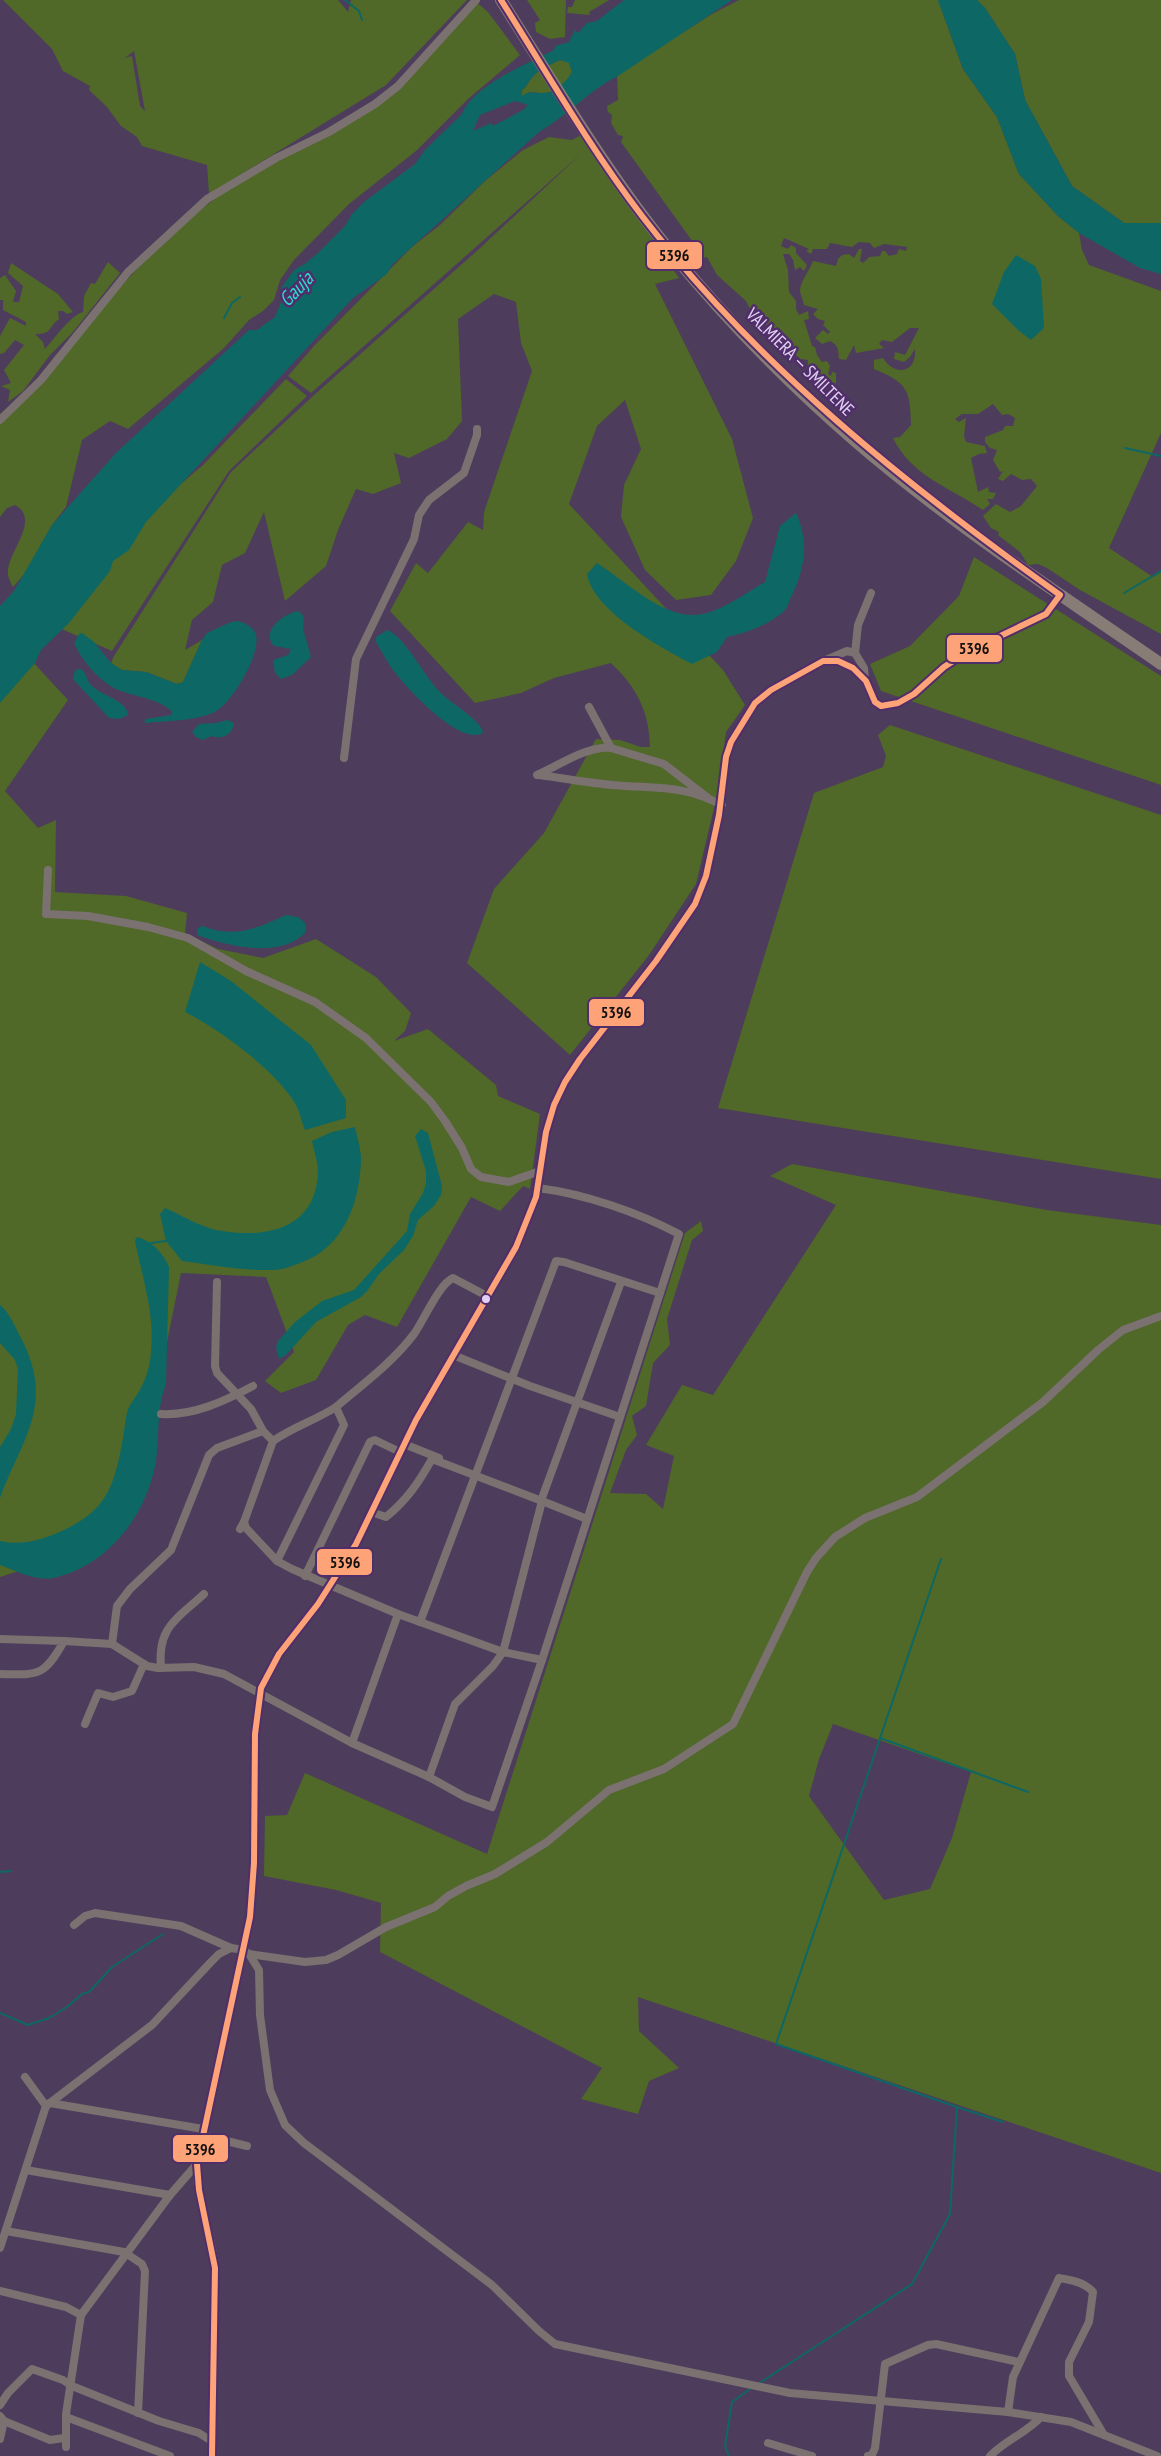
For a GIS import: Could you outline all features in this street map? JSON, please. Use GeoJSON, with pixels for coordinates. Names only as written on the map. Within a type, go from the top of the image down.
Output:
{"type":"FeatureCollection","features":[{"type":"Feature","properties":{"kind":"main road","name":"VALMIERA — SMILTENE"},"geometry":{"type":"LineString","coordinates":[[501,0],[641,215],[671,253],[790,382],[855,441],[947,513],[1060,595],[1161,664]]}},
{"type":"Feature","properties":{"kind":"street"},"geometry":{"type":"LineString","coordinates":[[0,420],[41,380],[128,272],[207,199],[375,104],[398,86],[476,0]]}},
{"type":"Feature","properties":{"kind":"street"},"geometry":{"type":"LineString","coordinates":[[344,758],[356,659],[414,538],[419,515],[429,500],[464,473],[477,429]]}},
{"type":"Feature","properties":{"kind":"street"},"geometry":{"type":"LineString","coordinates":[[871,592],[858,625],[855,653],[864,668],[866,681],[875,702],[881,706],[898,703],[914,694],[967,652],[1046,614],[1060,595]]}},
{"type":"Feature","properties":{"kind":"street"},"geometry":{"type":"LineString","coordinates":[[212,2456],[215,2268],[212,2242],[198,2195],[197,2164],[202,2132],[247,1952],[253,1888],[255,1734],[259,1694],[279,1654],[330,1586],[356,1544],[404,1444],[516,1247],[538,1188],[546,1132],[554,1105],[565,1082],[667,946],[695,904],[706,876],[722,805],[726,757],[731,742],[747,714],[755,703],[771,690],[824,661],[847,651],[855,653]]}},
{"type":"Feature","properties":{"kind":"street"},"geometry":{"type":"LineString","coordinates":[[824,661],[838,660],[853,668],[866,681]]}},
{"type":"Feature","properties":{"kind":"street"},"geometry":{"type":"LineString","coordinates":[[589,707],[611,748]]}},
{"type":"Feature","properties":{"kind":"street"},"geometry":{"type":"LineString","coordinates":[[708,798],[664,764],[611,748],[602,747],[537,775],[610,785],[676,788],[722,805]]}},
{"type":"Feature","properties":{"kind":"street"},"geometry":{"type":"LineString","coordinates":[[48,870],[46,914],[98,918],[148,927],[188,938],[246,971],[315,1002],[366,1038],[430,1102],[457,1139],[471,1169],[481,1177],[509,1182],[540,1171]]}},
{"type":"Feature","properties":{"kind":"street"},"geometry":{"type":"LineString","coordinates":[[0,1639],[112,1644],[144,1664],[161,1668],[194,1667],[213,1670],[352,1743],[429,1777],[465,1797],[492,1807],[542,1660],[679,1234],[618,1209],[577,1196],[538,1188]]}},
{"type":"Feature","properties":{"kind":"street"},"geometry":{"type":"LineString","coordinates":[[420,1622],[556,1261],[660,1293]]}},
{"type":"Feature","properties":{"kind":"street"},"geometry":{"type":"LineString","coordinates":[[487,1296],[453,1278],[446,1281],[429,1311],[404,1346],[336,1407],[321,1417],[290,1429],[273,1441],[242,1526],[246,1527],[277,1561],[305,1576],[398,1614],[503,1652],[542,1660]]}},
{"type":"Feature","properties":{"kind":"street"},"geometry":{"type":"LineString","coordinates":[[217,1282],[214,1366],[217,1373],[251,1409],[263,1431],[273,1441]]}},
{"type":"Feature","properties":{"kind":"street"},"geometry":{"type":"LineString","coordinates":[[429,1777],[455,1704],[493,1666],[503,1652],[542,1499],[621,1282]]}},
{"type":"Feature","properties":{"kind":"street"},"geometry":{"type":"LineString","coordinates":[[74,1925],[85,1916],[95,1913],[170,1924],[247,1952],[305,1962],[326,1960],[386,1927],[435,1907],[448,1896],[466,1886],[495,1874],[547,1842],[609,1790],[664,1770],[733,1724],[807,1572],[835,1537],[865,1518],[924,1492],[1043,1402],[1098,1350],[1124,1330],[1161,1316]]}},
{"type":"Feature","properties":{"kind":"street"},"geometry":{"type":"LineString","coordinates":[[453,1355],[511,1379],[620,1417]]}},
{"type":"Feature","properties":{"kind":"street"},"geometry":{"type":"LineString","coordinates":[[161,1414],[178,1415],[224,1401],[253,1386]]}},
{"type":"Feature","properties":{"kind":"street"},"geometry":{"type":"LineString","coordinates":[[277,1561],[344,1425],[336,1407]]}},
{"type":"Feature","properties":{"kind":"street"},"geometry":{"type":"LineString","coordinates":[[112,1644],[117,1606],[130,1589],[171,1550],[209,1455],[217,1448],[263,1431]]}},
{"type":"Feature","properties":{"kind":"street"},"geometry":{"type":"LineString","coordinates":[[305,1576],[370,1442],[375,1440],[400,1452]]}},
{"type":"Feature","properties":{"kind":"street"},"geometry":{"type":"LineString","coordinates":[[404,1444],[588,1517]]}},
{"type":"Feature","properties":{"kind":"street"},"geometry":{"type":"LineString","coordinates":[[371,1512],[386,1517],[403,1504],[417,1486],[432,1459],[476,1474]]}},
{"type":"Feature","properties":{"kind":"street"},"geometry":{"type":"LineString","coordinates":[[161,1668],[160,1651],[163,1635],[204,1594]]}},
{"type":"Feature","properties":{"kind":"street"},"geometry":{"type":"LineString","coordinates":[[352,1743],[398,1614]]}},
{"type":"Feature","properties":{"kind":"street"},"geometry":{"type":"LineString","coordinates":[[0,1674],[26,1675],[40,1672],[52,1660],[64,1641]]}},
{"type":"Feature","properties":{"kind":"street"},"geometry":{"type":"LineString","coordinates":[[85,1724],[98,1693],[113,1697],[132,1691],[144,1664]]}},
{"type":"Feature","properties":{"kind":"street"},"geometry":{"type":"LineString","coordinates":[[0,2248],[48,2104],[152,2025],[219,1954],[231,1948]]}},
{"type":"Feature","properties":{"kind":"street"},"geometry":{"type":"LineString","coordinates":[[247,1952],[259,1970],[260,2015],[270,2090],[285,2125],[304,2143],[492,2285],[538,2331],[555,2344],[790,2394],[1008,2412],[1071,2422],[1157,2456]]}},
{"type":"Feature","properties":{"kind":"street"},"geometry":{"type":"LineString","coordinates":[[24,2077],[48,2104],[202,2132],[248,2146]]}},
{"type":"Feature","properties":{"kind":"street"},"geometry":{"type":"LineString","coordinates":[[66,2446],[64,2438],[66,2417],[81,2314],[170,2195],[197,2164]]}},
{"type":"Feature","properties":{"kind":"street"},"geometry":{"type":"LineString","coordinates":[[26,2170],[170,2195]]}},
{"type":"Feature","properties":{"kind":"street"},"geometry":{"type":"LineString","coordinates":[[6,2231],[127,2253],[142,2264],[145,2271],[138,2413]]}},
{"type":"Feature","properties":{"kind":"street"},"geometry":{"type":"LineString","coordinates":[[1008,2412],[1010,2385],[1059,2278],[1072,2280],[1089,2287],[1093,2292],[1089,2306],[1089,2322],[1070,2362],[1069,2376],[1104,2435]]}},
{"type":"Feature","properties":{"kind":"street"},"geometry":{"type":"LineString","coordinates":[[0,2291],[66,2307],[81,2314]]}},
{"type":"Feature","properties":{"kind":"street"},"geometry":{"type":"LineString","coordinates":[[868,2456],[872,2455],[875,2448],[885,2364],[928,2345],[936,2344],[1019,2362]]}},
{"type":"Feature","properties":{"kind":"street"},"geometry":{"type":"LineString","coordinates":[[0,2405],[8,2393],[32,2369],[138,2413],[199,2433],[213,2442]]}},
{"type":"Feature","properties":{"kind":"street"},"geometry":{"type":"LineString","coordinates":[[66,2417],[170,2456]]}},
{"type":"Feature","properties":{"kind":"street"},"geometry":{"type":"LineString","coordinates":[[990,2456],[1041,2417]]}},
{"type":"Feature","properties":{"kind":"street"},"geometry":{"type":"LineString","coordinates":[[0,2439],[2,2418],[50,2439],[64,2438]]}},
{"type":"Feature","properties":{"kind":"street"},"geometry":{"type":"LineString","coordinates":[[768,2443],[812,2456]]}},
{"type":"Feature","properties":{"kind":"shaded area"},"geometry":{"type":"Polygon","coordinates":[[[3,0],[338,0],[348,12],[351,0],[467,0],[386,85],[209,194],[207,165],[142,146],[137,137],[121,126],[107,107],[89,90],[90,86],[63,71],[52,49],[3,0]],[[134,51],[125,58],[132,56],[140,106],[145,111],[134,51]]]}},
{"type":"Feature","properties":{"kind":"shaded area"},"geometry":{"type":"Polygon","coordinates":[[[474,0],[488,12],[520,55],[468,99],[416,151],[349,204],[294,260],[280,280],[274,300],[249,320],[224,348],[128,429],[110,421],[82,440],[66,507],[52,525],[25,573],[13,587],[8,576],[9,566],[21,537],[25,519],[22,511],[15,505],[7,508],[0,517],[0,414],[32,386],[55,356],[142,264],[198,212],[227,189],[370,104],[392,87],[474,0]]]}},
{"type":"Feature","properties":{"kind":"shaded area"},"geometry":{"type":"Polygon","coordinates":[[[527,0],[566,0],[565,37],[550,39],[536,32],[535,23],[540,20],[527,0]]]}},
{"type":"Feature","properties":{"kind":"shaded area"},"geometry":{"type":"Polygon","coordinates":[[[575,0],[609,0],[589,12],[590,15],[567,13],[568,7],[572,7],[575,0]]]}},
{"type":"Feature","properties":{"kind":"shaded area"},"geometry":{"type":"Polygon","coordinates":[[[739,0],[938,0],[963,69],[997,117],[1019,174],[1058,216],[1079,233],[1082,250],[1089,265],[1161,291],[1161,433],[1109,548],[1153,577],[1161,572],[1161,634],[1080,590],[1047,568],[1038,564],[1028,565],[1020,552],[998,535],[999,532],[991,528],[983,516],[996,504],[1010,512],[1021,506],[1037,486],[1031,479],[1022,480],[1011,474],[1003,481],[998,479],[1003,471],[1000,472],[993,460],[997,450],[990,448],[985,442],[985,437],[1003,430],[1005,426],[1013,426],[1015,418],[1008,414],[1002,415],[993,404],[978,414],[962,414],[955,419],[959,422],[966,418],[964,436],[966,442],[985,446],[987,453],[971,458],[978,492],[988,487],[989,492],[996,493],[993,499],[987,499],[990,504],[983,510],[921,472],[901,451],[893,438],[900,437],[911,425],[908,396],[905,389],[894,379],[874,369],[874,360],[883,358],[898,370],[909,368],[915,357],[915,349],[904,362],[894,359],[895,352],[905,355],[919,328],[910,328],[892,342],[882,340],[879,344],[884,348],[856,353],[854,345],[846,360],[839,359],[838,348],[833,343],[830,341],[822,344],[815,338],[823,330],[828,334],[830,332],[823,325],[825,321],[813,314],[818,309],[804,305],[800,293],[802,283],[813,261],[836,266],[842,255],[849,254],[854,258],[859,249],[862,249],[860,261],[863,263],[869,257],[880,256],[882,251],[889,256],[897,254],[899,249],[906,251],[907,247],[884,244],[874,248],[870,243],[859,242],[852,247],[830,243],[827,249],[813,249],[811,254],[806,251],[809,249],[784,238],[781,246],[788,249],[791,245],[796,248],[796,253],[807,265],[804,271],[800,267],[795,270],[789,254],[783,254],[788,270],[789,292],[796,301],[796,309],[799,315],[808,311],[809,319],[804,320],[812,346],[815,347],[822,362],[827,361],[830,366],[828,374],[831,376],[832,372],[836,373],[836,383],[831,384],[826,382],[825,377],[821,378],[808,368],[808,360],[800,359],[752,313],[746,301],[717,275],[707,257],[702,258],[697,253],[695,245],[621,142],[623,136],[618,135],[611,123],[612,115],[608,112],[607,106],[618,100],[617,74],[712,14],[739,0]]]}},
{"type":"Feature","properties":{"kind":"shaded area"},"geometry":{"type":"Polygon","coordinates":[[[977,0],[1161,0],[1161,223],[1124,223],[1072,186],[1025,100],[1015,54],[985,8],[977,0]]]}},
{"type":"Feature","properties":{"kind":"shaded area"},"geometry":{"type":"Polygon","coordinates":[[[560,60],[569,62],[572,72],[564,82],[549,92],[530,92],[522,97],[522,90],[534,76],[560,60]]]}},
{"type":"Feature","properties":{"kind":"shaded area"},"geometry":{"type":"Polygon","coordinates":[[[581,135],[679,278],[655,284],[732,439],[753,518],[736,561],[711,595],[676,600],[645,570],[621,517],[624,485],[641,449],[625,400],[597,426],[569,504],[723,670],[745,705],[726,732],[718,791],[696,884],[649,955],[570,1055],[467,963],[494,889],[544,833],[596,739],[620,740],[641,747],[650,747],[647,722],[640,701],[635,691],[611,663],[554,678],[521,693],[475,703],[390,611],[416,563],[428,573],[468,522],[483,530],[484,512],[532,371],[521,343],[516,302],[494,294],[458,319],[462,421],[447,439],[409,458],[394,453],[401,483],[373,494],[356,489],[338,530],[326,566],[285,601],[264,512],[245,553],[222,565],[213,602],[192,620],[185,650],[202,640],[183,682],[177,684],[146,672],[122,670],[111,663],[231,472],[582,153],[311,393],[288,376],[314,346],[413,246],[440,225],[485,181],[523,150],[549,137],[572,140],[581,135]]]}},
{"type":"Feature","properties":{"kind":"shaded area"},"geometry":{"type":"Polygon","coordinates":[[[108,262],[120,273],[73,332],[50,355],[23,391],[8,402],[10,390],[1,386],[11,383],[4,370],[24,345],[15,340],[4,353],[0,354],[0,336],[10,318],[26,326],[26,322],[3,310],[3,300],[0,300],[0,278],[5,275],[16,291],[13,302],[19,302],[23,286],[8,273],[11,263],[58,294],[73,312],[67,314],[58,311],[59,319],[49,330],[35,334],[43,342],[45,349],[68,322],[83,312],[84,296],[91,283],[95,284],[108,262]]]}},
{"type":"Feature","properties":{"kind":"shaded area"},"geometry":{"type":"Polygon","coordinates":[[[286,379],[307,396],[229,471],[112,651],[57,627],[163,499],[203,465],[286,379]]]}},
{"type":"Feature","properties":{"kind":"shaded area"},"geometry":{"type":"Polygon","coordinates":[[[974,557],[1161,676],[1161,785],[881,691],[870,664],[910,646],[959,596],[974,557]]]}},
{"type":"Feature","properties":{"kind":"shaded area"},"geometry":{"type":"Polygon","coordinates":[[[31,660],[68,700],[5,791],[38,828],[56,820],[55,892],[126,896],[187,913],[185,933],[218,949],[263,958],[316,939],[376,977],[411,1013],[405,1031],[394,1041],[428,1029],[496,1085],[498,1096],[540,1114],[530,1189],[523,1186],[500,1211],[471,1197],[397,1327],[365,1315],[348,1325],[316,1380],[281,1393],[265,1381],[294,1352],[266,1277],[181,1273],[142,1465],[86,1550],[0,1577],[0,695],[31,660]]]}},
{"type":"Feature","properties":{"kind":"shaded area"},"geometry":{"type":"Polygon","coordinates":[[[890,725],[1161,815],[1161,1179],[718,1108],[814,793],[883,767],[886,756],[878,735],[890,725]]]}},
{"type":"Feature","properties":{"kind":"shaded area"},"geometry":{"type":"Polygon","coordinates":[[[792,1164],[1047,1210],[1161,1225],[1161,2173],[638,1997],[639,2031],[679,2068],[649,2081],[638,2114],[581,2099],[602,2068],[380,1952],[381,1903],[336,1890],[264,1876],[265,1816],[287,1815],[305,1773],[487,1854],[685,1233],[701,1221],[703,1231],[692,1240],[667,1319],[670,1345],[653,1363],[646,1406],[632,1416],[637,1435],[626,1450],[610,1493],[646,1494],[663,1509],[674,1456],[646,1445],[682,1385],[713,1395],[836,1205],[770,1176],[792,1164]],[[833,1724],[819,1759],[809,1796],[884,1900],[930,1889],[952,1838],[971,1772],[833,1724]]]}},
{"type":"Feature","properties":{"kind":"water","name":"Gauja"},"geometry":{"type":"Polygon","coordinates":[[[624,0],[732,0],[607,82],[539,132],[392,265],[387,274],[353,298],[146,522],[129,550],[113,561],[110,571],[69,623],[41,650],[35,663],[0,703],[0,606],[14,591],[52,525],[116,453],[249,330],[257,330],[275,317],[282,300],[282,287],[294,270],[319,252],[345,226],[352,214],[364,202],[415,164],[425,150],[462,114],[468,103],[502,76],[554,50],[555,46],[569,42],[575,30],[578,33],[587,23],[597,21],[624,0]],[[560,60],[534,76],[522,90],[522,96],[530,92],[549,92],[564,82],[572,72],[569,63],[560,60]],[[515,101],[480,115],[473,131],[491,123],[493,126],[528,105],[515,101]]]}},
{"type":"Feature","properties":{"kind":"water"},"geometry":{"type":"Polygon","coordinates":[[[938,0],[977,0],[985,8],[1015,54],[1025,100],[1072,186],[1124,223],[1161,223],[1161,274],[1140,268],[1079,233],[1058,216],[1019,174],[997,117],[963,69],[938,0]]]}},
{"type":"Feature","properties":{"kind":"water"},"geometry":{"type":"Polygon","coordinates":[[[1016,255],[1035,266],[1041,279],[1044,328],[1031,340],[992,304],[1004,272],[1016,255]]]}},
{"type":"Feature","properties":{"kind":"water"},"geometry":{"type":"Polygon","coordinates":[[[796,513],[803,534],[804,555],[800,576],[785,610],[763,625],[727,637],[717,652],[692,664],[646,638],[614,614],[592,588],[587,574],[597,563],[647,599],[661,606],[689,615],[711,612],[765,582],[780,526],[796,513]]]}},
{"type":"Feature","properties":{"kind":"water"},"geometry":{"type":"Polygon","coordinates":[[[299,611],[304,617],[303,629],[311,657],[292,675],[281,679],[275,673],[273,660],[288,655],[291,649],[274,646],[270,640],[270,634],[281,619],[299,611]]]}},
{"type":"Feature","properties":{"kind":"water"},"geometry":{"type":"Polygon","coordinates":[[[239,621],[252,628],[256,635],[254,654],[243,678],[220,708],[205,716],[188,719],[144,723],[146,719],[172,715],[172,712],[156,702],[109,685],[88,666],[74,643],[82,633],[94,642],[111,663],[122,670],[146,672],[177,684],[183,682],[207,633],[231,622],[239,621]]]}},
{"type":"Feature","properties":{"kind":"water"},"geometry":{"type":"Polygon","coordinates":[[[387,630],[408,649],[436,687],[478,723],[483,733],[473,735],[449,725],[412,692],[393,670],[376,642],[376,637],[387,630]]]}},
{"type":"Feature","properties":{"kind":"water"},"geometry":{"type":"Polygon","coordinates":[[[81,669],[95,689],[118,702],[127,710],[128,715],[119,719],[109,718],[73,679],[75,670],[81,669]]]}},
{"type":"Feature","properties":{"kind":"water"},"geometry":{"type":"Polygon","coordinates":[[[227,720],[234,723],[233,727],[222,737],[211,736],[203,740],[192,732],[199,724],[227,720]]]}},
{"type":"Feature","properties":{"kind":"water"},"geometry":{"type":"Polygon","coordinates":[[[286,915],[298,917],[305,923],[305,933],[282,946],[253,948],[223,943],[197,935],[198,928],[203,926],[225,932],[236,932],[256,928],[286,915]]]}},
{"type":"Feature","properties":{"kind":"water"},"geometry":{"type":"Polygon","coordinates":[[[200,962],[231,981],[311,1045],[346,1100],[346,1118],[305,1130],[295,1103],[272,1075],[229,1039],[185,1012],[200,962]]]}},
{"type":"Feature","properties":{"kind":"water"},"geometry":{"type":"Polygon","coordinates":[[[355,1127],[361,1159],[353,1207],[338,1235],[315,1256],[287,1268],[239,1269],[182,1261],[166,1241],[160,1214],[165,1208],[210,1228],[234,1233],[268,1231],[297,1219],[308,1207],[315,1192],[318,1168],[312,1141],[332,1132],[355,1127]]]}},
{"type":"Feature","properties":{"kind":"water"},"geometry":{"type":"Polygon","coordinates":[[[421,1129],[428,1133],[442,1186],[441,1195],[434,1206],[418,1220],[413,1236],[404,1250],[379,1274],[368,1290],[361,1297],[316,1322],[286,1355],[279,1359],[276,1347],[278,1341],[295,1322],[322,1301],[354,1290],[407,1231],[410,1214],[423,1193],[426,1183],[426,1171],[415,1136],[421,1129]]]}},
{"type":"Feature","properties":{"kind":"water"},"geometry":{"type":"Polygon","coordinates":[[[137,1237],[156,1248],[169,1267],[166,1384],[159,1412],[156,1461],[151,1481],[134,1518],[108,1550],[73,1572],[46,1579],[26,1575],[0,1565],[0,1541],[16,1543],[31,1541],[62,1531],[90,1514],[99,1505],[112,1483],[128,1411],[145,1380],[150,1358],[151,1323],[135,1240],[137,1237]]]}},
{"type":"Feature","properties":{"kind":"water"},"geometry":{"type":"Polygon","coordinates":[[[0,1305],[10,1317],[22,1340],[36,1384],[32,1421],[0,1498],[0,1447],[11,1429],[16,1414],[18,1369],[15,1360],[0,1343],[0,1305]]]}},
{"type":"Feature","properties":{"kind":"waterway"},"geometry":{"type":"LineString","coordinates":[[345,0],[359,11],[362,20]]}},
{"type":"Feature","properties":{"kind":"waterway"},"geometry":{"type":"LineString","coordinates":[[224,318],[232,303],[240,297]]}},
{"type":"Feature","properties":{"kind":"waterway"},"geometry":{"type":"LineString","coordinates":[[1125,448],[1161,456]]}},
{"type":"Feature","properties":{"kind":"waterway"},"geometry":{"type":"LineString","coordinates":[[1124,593],[1161,571]]}},
{"type":"Feature","properties":{"kind":"waterway"},"geometry":{"type":"LineString","coordinates":[[151,1243],[166,1241]]}},
{"type":"Feature","properties":{"kind":"waterway"},"geometry":{"type":"LineString","coordinates":[[758,2384],[912,2284],[950,2214],[957,2107],[776,2044],[941,1559]]}},
{"type":"Feature","properties":{"kind":"waterway"},"geometry":{"type":"LineString","coordinates":[[880,1738],[1028,1792]]}},
{"type":"Feature","properties":{"kind":"waterway"},"geometry":{"type":"LineString","coordinates":[[0,1872],[11,1871]]}},
{"type":"Feature","properties":{"kind":"waterway"},"geometry":{"type":"LineString","coordinates":[[0,2013],[28,2025],[49,2018],[82,1994],[89,1992],[112,1967],[163,1934]]}},
{"type":"Feature","properties":{"kind":"waterway"},"geometry":{"type":"LineString","coordinates":[[957,2107],[1003,2122]]}},
{"type":"Feature","properties":{"kind":"waterway"},"geometry":{"type":"LineString","coordinates":[[729,2456],[725,2446],[732,2402],[750,2389]]}},
{"type":"Feature","properties":{"kind":"transit line","name":"5396"},"geometry":{"type":"LineString","coordinates":[[212,2456],[215,2268],[199,2190],[197,2164],[250,1917],[254,1863],[255,1734],[261,1688],[279,1654],[318,1604],[356,1544],[416,1420],[516,1247],[536,1197],[546,1132],[554,1105],[565,1082],[580,1059],[656,961],[695,904],[706,876],[719,815],[726,757],[731,742],[755,703],[771,690],[823,661],[838,661],[853,668],[866,681],[875,702],[881,706],[898,703],[914,694],[944,667],[967,652],[1046,614],[1060,595],[946,511],[891,467],[837,421],[735,323],[687,271],[642,216],[604,164],[501,0]]}}]}
